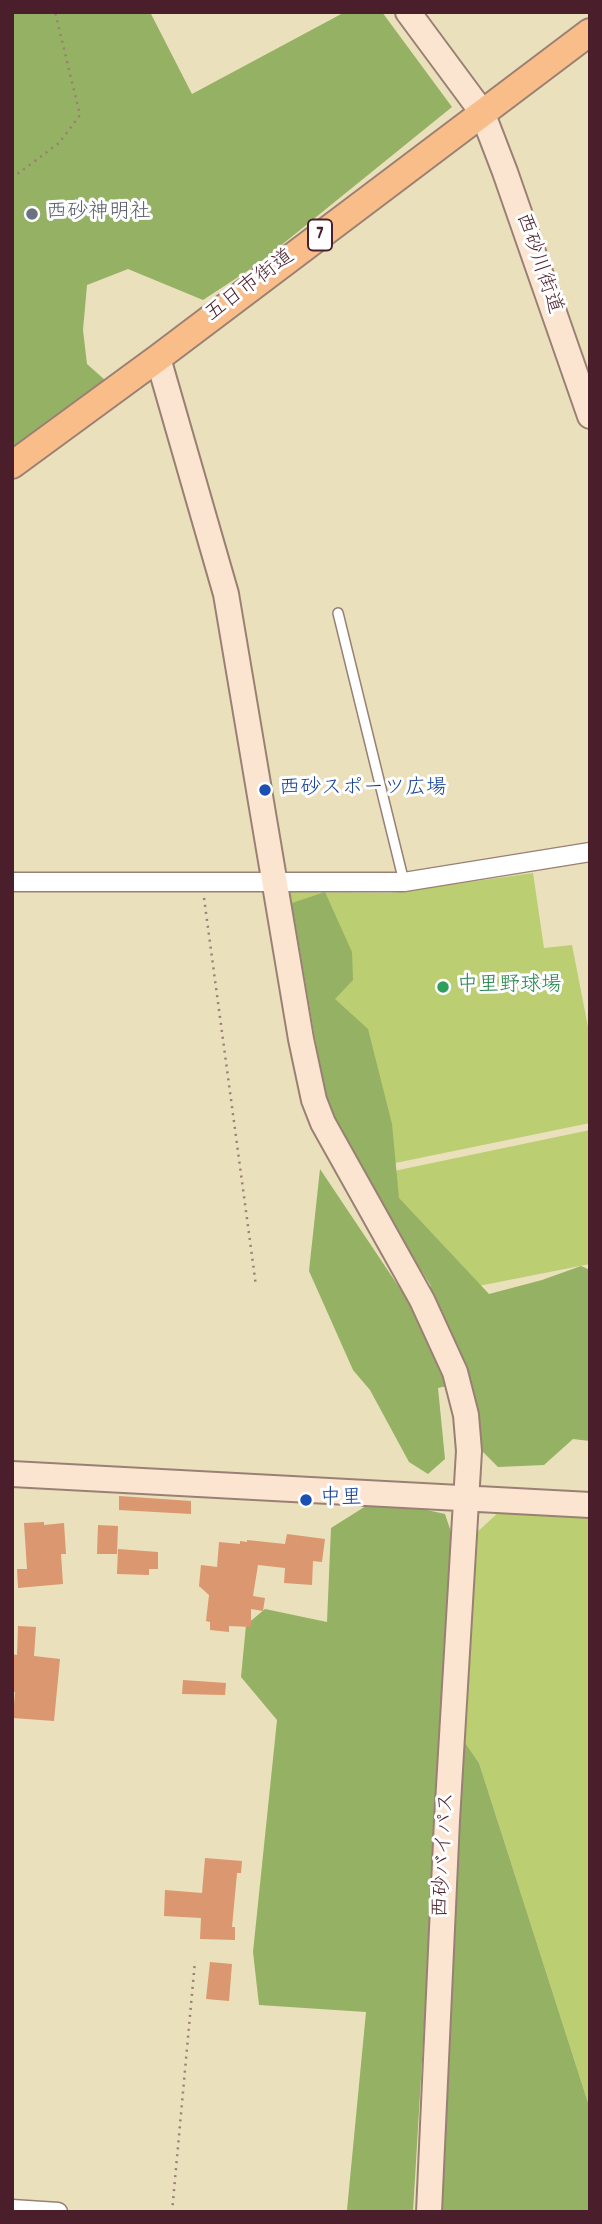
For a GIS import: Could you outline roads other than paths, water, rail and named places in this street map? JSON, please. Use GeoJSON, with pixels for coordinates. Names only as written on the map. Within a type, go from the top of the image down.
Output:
{"type":"FeatureCollection","features":[{"type":"Feature","properties":{"kind":"main road","name":"五日市街道"},"geometry":{"type":"LineString","coordinates":[[12,465],[590,32]]}},
{"type":"Feature","properties":{"kind":"street","name":"西砂川街道"},"geometry":{"type":"LineString","coordinates":[[408,12],[482,113],[502,162],[590,416]]}},
{"type":"Feature","properties":{"kind":"street","name":"西砂バイパス"},"geometry":{"type":"LineString","coordinates":[[158,358],[226,594],[301,1039],[314,1100],[333,1144],[422,1300],[454,1372],[466,1415],[469,1451],[446,1834],[429,2212]]}},
{"type":"Feature","properties":{"kind":"street"},"geometry":{"type":"LineString","coordinates":[[12,882],[404,882],[590,852]]}},
{"type":"Feature","properties":{"kind":"street"},"geometry":{"type":"LineString","coordinates":[[12,1474],[590,1505]]}},
{"type":"Feature","properties":{"kind":"street"},"geometry":{"type":"LineString","coordinates":[[12,2209],[58,2212]]}},
{"type":"Feature","properties":{"kind":"lane"},"geometry":{"type":"LineString","coordinates":[[338,613],[404,882]]}},
{"type":"Feature","properties":{"kind":"place","name":"西砂神明社"},"geometry":{"type":"Point","coordinates":[32,214]}},
{"type":"Feature","properties":{"kind":"place","name":"西砂スポーツ広場"},"geometry":{"type":"Point","coordinates":[265,790]}},
{"type":"Feature","properties":{"kind":"place","name":"中里野球場"},"geometry":{"type":"Point","coordinates":[443,987]}},
{"type":"Feature","properties":{"kind":"place","name":"中里"},"geometry":{"type":"Point","coordinates":[306,1500]}}]}
